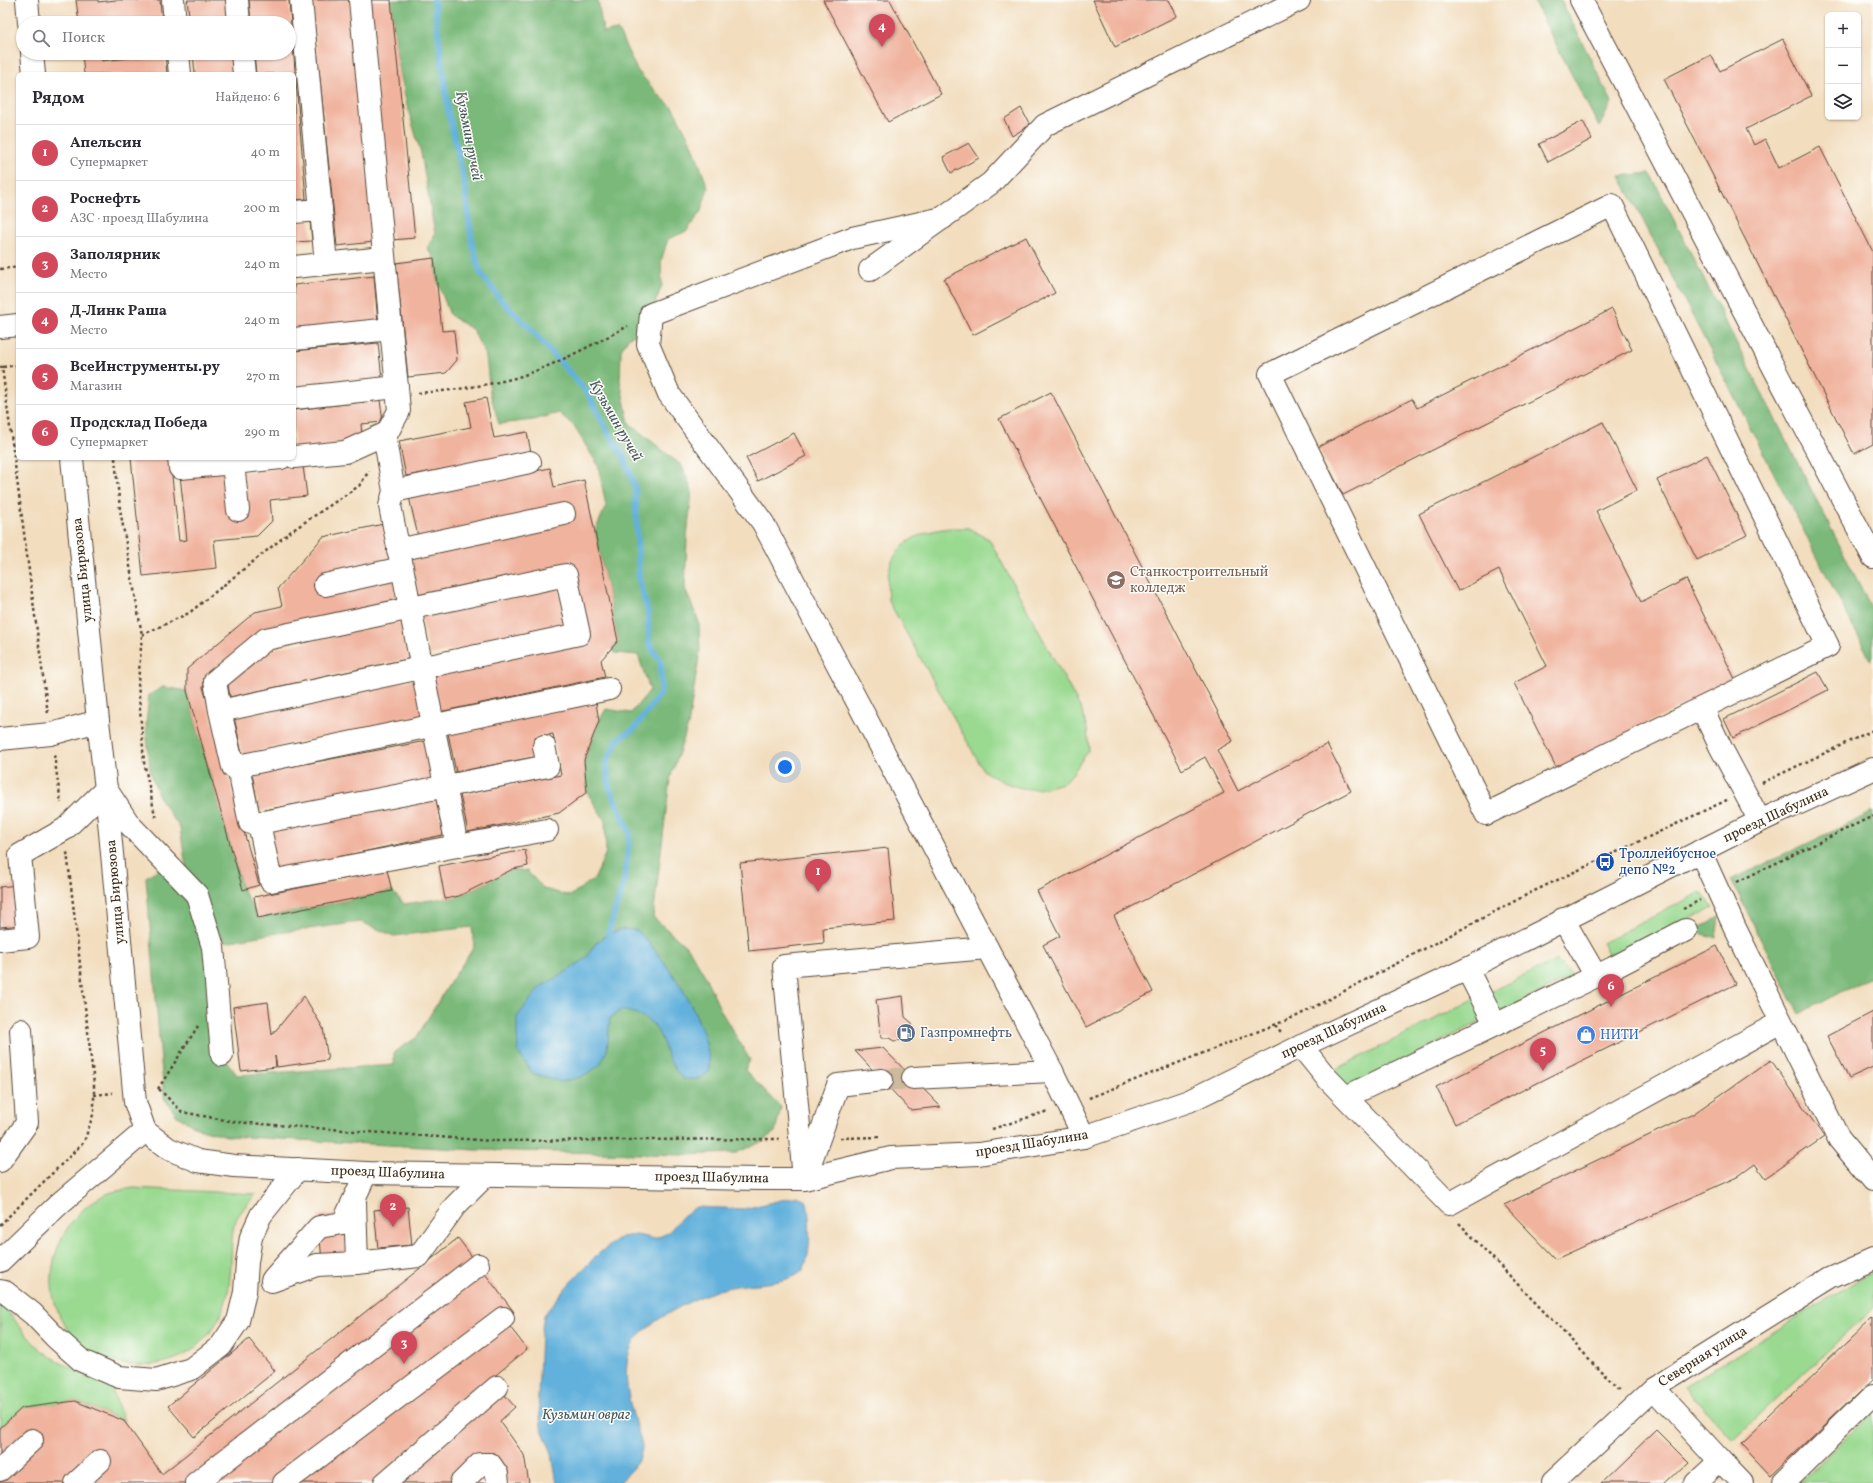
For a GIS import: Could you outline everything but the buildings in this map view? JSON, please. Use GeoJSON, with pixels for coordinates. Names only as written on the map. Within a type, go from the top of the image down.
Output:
{"type":"FeatureCollection","features":[{"type":"Feature","properties":{"kind":"main road"},"geometry":{"type":"LineString","coordinates":[[27,0],[28,16]]}},
{"type":"Feature","properties":{"kind":"main road"},"geometry":{"type":"LineString","coordinates":[[173,0],[174,16]]}},
{"type":"Feature","properties":{"kind":"main road"},"geometry":{"type":"LineString","coordinates":[[237,0],[239,16]]}},
{"type":"Feature","properties":{"kind":"main road"},"geometry":{"type":"LineString","coordinates":[[301,0],[326,264]]}},
{"type":"Feature","properties":{"kind":"main road"},"geometry":{"type":"LineString","coordinates":[[360,0],[399,411],[387,433],[385,441],[394,491],[390,506],[457,846]]}},
{"type":"Feature","properties":{"kind":"main road"},"geometry":{"type":"LineString","coordinates":[[870,270],[991,183],[1045,125],[1299,0]]}},
{"type":"Feature","properties":{"kind":"main road"},"geometry":{"type":"LineString","coordinates":[[1581,0],[1873,557]]}},
{"type":"Feature","properties":{"kind":"main road"},"geometry":{"type":"LineString","coordinates":[[33,60],[34,72]]}},
{"type":"Feature","properties":{"kind":"main road"},"geometry":{"type":"LineString","coordinates":[[179,60],[180,72]]}},
{"type":"Feature","properties":{"kind":"main road"},"geometry":{"type":"LineString","coordinates":[[243,60],[244,72]]}},
{"type":"Feature","properties":{"kind":"main road"},"geometry":{"type":"LineString","coordinates":[[1612,205],[1828,646],[1702,708],[1486,814],[1270,374],[1612,205]]}},
{"type":"Feature","properties":{"kind":"main road"},"geometry":{"type":"LineString","coordinates":[[296,212],[320,210]]}},
{"type":"Feature","properties":{"kind":"main road"},"geometry":{"type":"LineString","coordinates":[[943,218],[852,238],[651,314],[648,344],[669,394],[763,522],[1052,1071],[1084,1138]]}},
{"type":"Feature","properties":{"kind":"main road"},"geometry":{"type":"LineString","coordinates":[[296,267],[384,258]]}},
{"type":"Feature","properties":{"kind":"main road"},"geometry":{"type":"LineString","coordinates":[[0,327],[16,325]]}},
{"type":"Feature","properties":{"kind":"main road"},"geometry":{"type":"LineString","coordinates":[[296,339],[391,329]]}},
{"type":"Feature","properties":{"kind":"main road"},"geometry":{"type":"LineString","coordinates":[[296,398],[397,391]]}},
{"type":"Feature","properties":{"kind":"main road"},"geometry":{"type":"LineString","coordinates":[[296,457],[345,452],[385,441]]}},
{"type":"Feature","properties":{"kind":"main road","name":"улица Бирюзова"},"geometry":{"type":"LineString","coordinates":[[72,460],[106,789],[135,1102],[145,1131]]}},
{"type":"Feature","properties":{"kind":"main road"},"geometry":{"type":"LineString","coordinates":[[179,460],[180,468],[262,460]]}},
{"type":"Feature","properties":{"kind":"main road"},"geometry":{"type":"LineString","coordinates":[[394,491],[530,462]]}},
{"type":"Feature","properties":{"kind":"main road"},"geometry":{"type":"LineString","coordinates":[[233,463],[238,510]]}},
{"type":"Feature","properties":{"kind":"main road"},"geometry":{"type":"LineString","coordinates":[[325,585],[400,559],[564,514]]}},
{"type":"Feature","properties":{"kind":"main road"},"geometry":{"type":"LineString","coordinates":[[220,710],[579,634],[566,575],[266,639],[215,681],[220,710],[233,767],[609,689]]}},
{"type":"Feature","properties":{"kind":"main road"},"geometry":{"type":"LineString","coordinates":[[1702,708],[1720,746],[1760,821]]}},
{"type":"Feature","properties":{"kind":"main road"},"geometry":{"type":"LineString","coordinates":[[0,739],[51,734],[98,722]]}},
{"type":"Feature","properties":{"kind":"main road"},"geometry":{"type":"LineString","coordinates":[[238,766],[250,822],[259,823],[445,785],[548,766],[544,746]]}},
{"type":"Feature","properties":{"kind":"main road","name":"проезд Шабулина"},"geometry":{"type":"LineString","coordinates":[[145,1131],[169,1149],[198,1161],[234,1166],[366,1173],[485,1176],[804,1179],[891,1158],[979,1154],[1084,1138],[1189,1101],[1300,1046],[1467,969],[1563,919],[1760,821],[1873,769]]}},
{"type":"Feature","properties":{"kind":"main road"},"geometry":{"type":"LineString","coordinates":[[0,940],[28,937],[20,855],[65,829],[106,789],[129,824],[197,895],[212,946],[222,1055]]}},
{"type":"Feature","properties":{"kind":"main road"},"geometry":{"type":"LineString","coordinates":[[259,823],[271,881],[547,830]]}},
{"type":"Feature","properties":{"kind":"main road"},"geometry":{"type":"LineString","coordinates":[[1700,851],[1735,928],[1839,1139],[1873,1180]]}},
{"type":"Feature","properties":{"kind":"main road"},"geometry":{"type":"LineString","coordinates":[[1563,919],[1596,976]]}},
{"type":"Feature","properties":{"kind":"main road"},"geometry":{"type":"LineString","coordinates":[[1346,1097],[1596,976],[1686,930]]}},
{"type":"Feature","properties":{"kind":"main road"},"geometry":{"type":"LineString","coordinates":[[804,1179],[784,966],[987,948]]}},
{"type":"Feature","properties":{"kind":"main road"},"geometry":{"type":"LineString","coordinates":[[1467,969],[1495,1024]]}},
{"type":"Feature","properties":{"kind":"main road"},"geometry":{"type":"LineString","coordinates":[[1300,1046],[1346,1097],[1449,1204],[1781,1022]]}},
{"type":"Feature","properties":{"kind":"main road"},"geometry":{"type":"LineString","coordinates":[[0,1161],[27,1123],[21,1030]]}},
{"type":"Feature","properties":{"kind":"main road"},"geometry":{"type":"LineString","coordinates":[[913,1078],[1052,1071]]}},
{"type":"Feature","properties":{"kind":"main road"},"geometry":{"type":"LineString","coordinates":[[804,1179],[838,1085],[882,1080]]}},
{"type":"Feature","properties":{"kind":"main road"},"geometry":{"type":"LineString","coordinates":[[0,1261],[59,1204],[145,1131]]}},
{"type":"Feature","properties":{"kind":"main road"},"geometry":{"type":"LineString","coordinates":[[0,1291],[5,1292],[33,1314],[56,1338],[82,1361],[119,1378],[156,1380],[191,1369],[221,1346],[238,1322],[245,1292],[247,1262],[251,1237],[261,1215],[298,1169]]}},
{"type":"Feature","properties":{"kind":"main road"},"geometry":{"type":"LineString","coordinates":[[272,1281],[319,1227],[343,1223],[366,1173]]}},
{"type":"Feature","properties":{"kind":"main road"},"geometry":{"type":"LineString","coordinates":[[245,1292],[317,1265],[420,1256],[455,1206],[485,1176]]}},
{"type":"Feature","properties":{"kind":"main road"},"geometry":{"type":"LineString","coordinates":[[355,1199],[357,1262]]}},
{"type":"Feature","properties":{"kind":"main road","name":"Северная улица"},"geometry":{"type":"LineString","coordinates":[[1552,1483],[1654,1388],[1830,1278],[1873,1259]]}},
{"type":"Feature","properties":{"kind":"main road"},"geometry":{"type":"LineString","coordinates":[[196,1483],[478,1265]]}},
{"type":"Feature","properties":{"kind":"main road"},"geometry":{"type":"LineString","coordinates":[[284,1483],[503,1318]]}},
{"type":"Feature","properties":{"kind":"main road"},"geometry":{"type":"LineString","coordinates":[[385,1483],[497,1387]]}},
{"type":"Feature","properties":{"kind":"main road"},"geometry":{"type":"LineString","coordinates":[[1654,1388],[1742,1483]]}},
{"type":"Feature","properties":{"kind":"main road"},"geometry":{"type":"LineString","coordinates":[[1783,1483],[1873,1395]]}},
{"type":"Feature","properties":{"kind":"main road"},"geometry":{"type":"LineString","coordinates":[[0,1470],[32,1440]]}},
{"type":"Feature","properties":{"kind":"main road"},"geometry":{"type":"LineString","coordinates":[[1695,1483],[1720,1460]]}},
{"type":"Feature","properties":{"kind":"main road"},"geometry":{"type":"LineString","coordinates":[[76,1483],[100,1461]]}},
{"type":"Feature","properties":{"kind":"main road"},"geometry":{"type":"LineString","coordinates":[[461,1483],[480,1464],[490,1464],[497,1474],[498,1483]]}},
{"type":"Feature","properties":{"kind":"path"},"geometry":{"type":"LineString","coordinates":[[0,269],[16,267]]}},
{"type":"Feature","properties":{"kind":"path"},"geometry":{"type":"LineString","coordinates":[[397,391],[445,391],[515,378],[571,356],[651,314]]}},
{"type":"Feature","properties":{"kind":"path"},"geometry":{"type":"LineString","coordinates":[[2,366],[16,365]]}},
{"type":"Feature","properties":{"kind":"path"},"geometry":{"type":"LineString","coordinates":[[142,635],[189,613],[290,532],[358,486],[385,441]]}},
{"type":"Feature","properties":{"kind":"path"},"geometry":{"type":"LineString","coordinates":[[115,460],[120,509],[142,635],[138,683],[144,762],[156,822]]}},
{"type":"Feature","properties":{"kind":"path"},"geometry":{"type":"LineString","coordinates":[[94,1095],[159,1088],[200,1023]]}},
{"type":"Feature","properties":{"kind":"path"},"geometry":{"type":"LineString","coordinates":[[0,1225],[84,1142]]}},
{"type":"Feature","properties":{"kind":"green space"},"geometry":{"type":"Polygon","coordinates":[[[391,0],[598,0],[603,32],[618,30],[637,70],[657,93],[673,108],[693,146],[708,188],[701,211],[687,231],[668,239],[661,261],[662,285],[644,332],[629,337],[621,350],[620,381],[629,423],[682,466],[692,491],[687,537],[685,589],[699,622],[700,651],[688,726],[670,779],[653,917],[689,949],[704,974],[721,1011],[750,1060],[745,1070],[781,1107],[775,1132],[759,1143],[736,1153],[683,1155],[476,1150],[227,1136],[197,1128],[177,1116],[164,1098],[146,877],[166,864],[189,886],[180,828],[160,799],[150,772],[146,725],[149,695],[163,687],[187,691],[243,890],[258,918],[392,891],[404,904],[459,896],[513,869],[527,871],[544,889],[570,896],[595,878],[606,852],[605,821],[587,792],[584,760],[599,721],[606,709],[631,713],[650,690],[638,655],[615,653],[612,648],[618,641],[595,531],[606,506],[598,465],[573,425],[559,413],[533,420],[499,424],[490,393],[486,357],[473,330],[450,315],[437,280],[434,258],[427,248],[435,234],[421,153],[406,102],[396,50],[391,0]],[[361,922],[270,934],[225,942],[210,923],[222,1055],[237,1075],[394,1065],[394,1052],[416,1038],[474,947],[472,927],[394,936],[361,922]]]}},
{"type":"Feature","properties":{"kind":"green space"},"geometry":{"type":"Polygon","coordinates":[[[1533,0],[1561,0],[1612,102],[1599,127],[1533,0]]]}},
{"type":"Feature","properties":{"kind":"green space"},"geometry":{"type":"Polygon","coordinates":[[[1650,173],[1873,611],[1873,657],[1871,661],[1620,176],[1650,173]]]}},
{"type":"Feature","properties":{"kind":"green space"},"geometry":{"type":"Polygon","coordinates":[[[950,528],[968,528],[989,539],[1082,711],[1087,729],[1089,750],[1068,779],[1062,783],[1045,788],[1026,789],[1008,784],[983,770],[888,600],[887,584],[889,570],[900,549],[909,541],[921,535],[950,528]]]}},
{"type":"Feature","properties":{"kind":"green space"},"geometry":{"type":"Polygon","coordinates":[[[1873,812],[1873,976],[1799,1014],[1731,880],[1873,812]]]}},
{"type":"Feature","properties":{"kind":"green space"},"geometry":{"type":"Polygon","coordinates":[[[1701,892],[1713,907],[1612,960],[1602,943],[1701,892]]]}},
{"type":"Feature","properties":{"kind":"green space"},"geometry":{"type":"Polygon","coordinates":[[[1719,917],[1716,938],[1693,931],[1719,917]]]}},
{"type":"Feature","properties":{"kind":"green space"},"geometry":{"type":"Polygon","coordinates":[[[1557,960],[1573,976],[1496,1014],[1486,994],[1557,960]]]}},
{"type":"Feature","properties":{"kind":"green space"},"geometry":{"type":"Polygon","coordinates":[[[1476,998],[1486,1019],[1345,1089],[1329,1073],[1476,998]]]}},
{"type":"Feature","properties":{"kind":"green space"},"geometry":{"type":"Polygon","coordinates":[[[133,1188],[256,1194],[240,1213],[234,1224],[228,1293],[216,1324],[190,1352],[173,1360],[155,1364],[138,1365],[120,1363],[103,1358],[88,1349],[74,1337],[63,1322],[55,1305],[52,1286],[53,1268],[57,1250],[64,1233],[75,1218],[88,1205],[104,1195],[133,1188]]]}},
{"type":"Feature","properties":{"kind":"green space"},"geometry":{"type":"Polygon","coordinates":[[[1871,1272],[1873,1274],[1873,1308],[1733,1440],[1684,1387],[1871,1272]]]}},
{"type":"Feature","properties":{"kind":"green space"},"geometry":{"type":"Polygon","coordinates":[[[0,1303],[31,1340],[51,1357],[86,1374],[104,1378],[112,1390],[124,1421],[75,1401],[22,1408],[0,1428],[0,1303]]]}},
{"type":"Feature","properties":{"kind":"green space"},"geometry":{"type":"Polygon","coordinates":[[[1873,1412],[1873,1483],[1799,1483],[1873,1412]]]}},
{"type":"Feature","properties":{"kind":"water"},"geometry":{"type":"Polygon","coordinates":[[[622,929],[637,930],[662,959],[686,996],[704,1035],[708,1054],[709,1072],[698,1079],[683,1079],[674,1068],[668,1057],[661,1037],[649,1020],[637,1014],[621,1010],[610,1018],[607,1051],[599,1066],[581,1077],[561,1082],[532,1073],[518,1052],[517,1017],[540,987],[585,959],[596,943],[608,934],[622,929]]]}},
{"type":"Feature","properties":{"kind":"water","name":"Кузьмин овраг"},"geometry":{"type":"Polygon","coordinates":[[[798,1196],[807,1202],[810,1228],[807,1259],[800,1273],[785,1280],[730,1287],[707,1294],[684,1304],[662,1317],[643,1331],[635,1340],[630,1351],[626,1376],[627,1389],[642,1446],[639,1459],[620,1483],[557,1483],[552,1453],[541,1427],[538,1397],[541,1335],[544,1315],[568,1285],[598,1254],[621,1237],[637,1235],[654,1239],[668,1233],[683,1216],[696,1207],[744,1209],[798,1196]]]}},
{"type":"Feature","properties":{"kind":"waterway","name":"Кузьмин ручей"},"geometry":{"type":"LineString","coordinates":[[434,0],[448,111],[464,180],[472,243],[480,272],[500,299],[527,325],[587,392],[613,441],[624,457],[635,487],[639,579],[648,612],[649,643],[661,663],[661,693],[634,729],[618,739],[606,763],[610,789],[630,833],[624,882],[608,934]]}},
{"type":"Feature","properties":{"kind":"tunnel"},"geometry":{"type":"LineString","coordinates":[[882,1080],[913,1078]]}},
{"type":"Feature","properties":{"kind":"place","name":"Д-Линк Раша"},"geometry":{"type":"Point","coordinates":[882,47]}},
{"type":"Feature","properties":{"kind":"place","name":"Станкостроительный колледж"},"geometry":{"type":"Point","coordinates":[1116,580]}},
{"type":"Feature","properties":{"kind":"place","name":"Троллейбусное депо №2"},"geometry":{"type":"Point","coordinates":[1605,862]}},
{"type":"Feature","properties":{"kind":"place","name":"Апельсин"},"geometry":{"type":"Point","coordinates":[818,892]}},
{"type":"Feature","properties":{"kind":"place","name":"Продсклад Победа"},"geometry":{"type":"Point","coordinates":[1611,1007]}},
{"type":"Feature","properties":{"kind":"place","name":"Газпромнефть"},"geometry":{"type":"Point","coordinates":[906,1033]}},
{"type":"Feature","properties":{"kind":"place","name":"НИТИ"},"geometry":{"type":"Point","coordinates":[1586,1035]}},
{"type":"Feature","properties":{"kind":"place","name":"ВсеИнструменты.ру"},"geometry":{"type":"Point","coordinates":[1543,1071]}},
{"type":"Feature","properties":{"kind":"place","name":"Роснефть"},"geometry":{"type":"Point","coordinates":[393,1227]}},
{"type":"Feature","properties":{"kind":"place","name":"Заполярник"},"geometry":{"type":"Point","coordinates":[404,1364]}}]}
